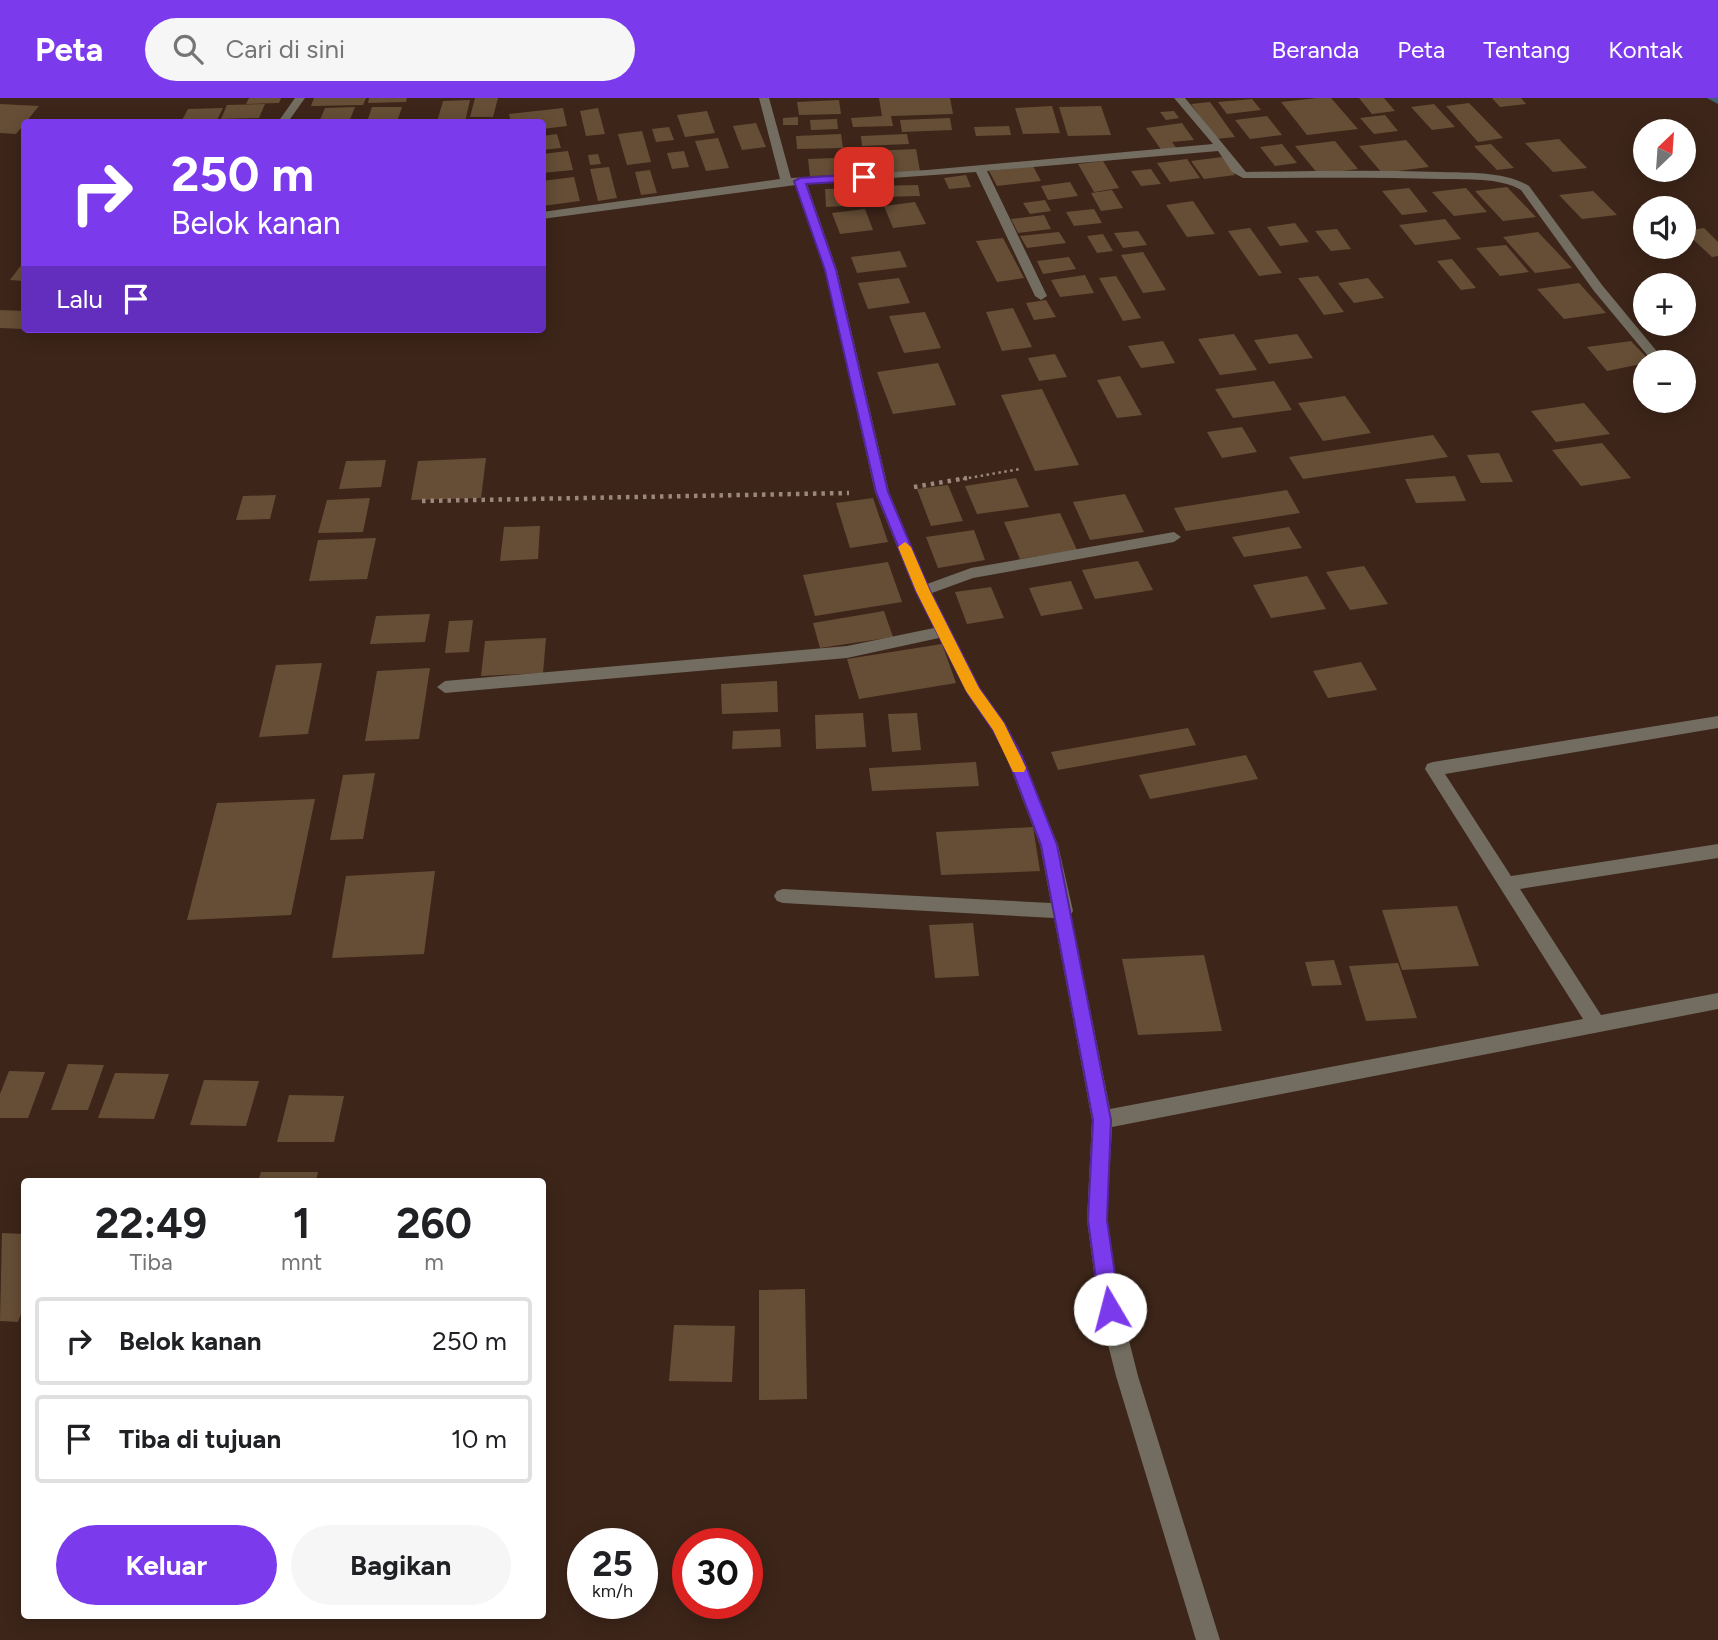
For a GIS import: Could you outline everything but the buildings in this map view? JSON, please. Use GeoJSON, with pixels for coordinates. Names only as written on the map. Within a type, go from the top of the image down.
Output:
{"type":"FeatureCollection","features":[{"type":"Feature","properties":{"kind":"street"},"geometry":{"type":"LineString","coordinates":[[285,119],[300,98]]}},
{"type":"Feature","properties":{"kind":"street"},"geometry":{"type":"LineString","coordinates":[[764,98],[793,181],[831,270],[882,492],[923,591],[946,631],[974,691],[999,727],[1014,756],[1049,845],[1102,1120],[1097,1220],[1110,1309],[1127,1376],[1208,1640]]}},
{"type":"Feature","properties":{"kind":"street"},"geometry":{"type":"LineString","coordinates":[[1179,98],[1221,147],[1236,170],[1254,176],[1397,174],[1479,177],[1515,182],[1525,188],[1598,288],[1650,350]]}},
{"type":"Feature","properties":{"kind":"street"},"geometry":{"type":"LineString","coordinates":[[546,215],[793,181],[1221,147]]}},
{"type":"Feature","properties":{"kind":"street"},"geometry":{"type":"LineString","coordinates":[[980,168],[1041,296]]}},
{"type":"Feature","properties":{"kind":"street"},"geometry":{"type":"LineString","coordinates":[[923,591],[971,573],[1174,537]]}},
{"type":"Feature","properties":{"kind":"street"},"geometry":{"type":"LineString","coordinates":[[445,687],[848,652],[946,631]]}},
{"type":"Feature","properties":{"kind":"street"},"geometry":{"type":"LineString","coordinates":[[1597,1024],[1433,769],[1718,722]]}},
{"type":"Feature","properties":{"kind":"street"},"geometry":{"type":"LineString","coordinates":[[1507,884],[1718,851]]}},
{"type":"Feature","properties":{"kind":"street"},"geometry":{"type":"LineString","coordinates":[[783,896],[1063,911]]}},
{"type":"Feature","properties":{"kind":"street"},"geometry":{"type":"LineString","coordinates":[[1102,1120],[1718,1001]]}},
{"type":"Feature","properties":{"kind":"path"},"geometry":{"type":"LineString","coordinates":[[422,501],[882,492],[1020,469]]}},
{"type":"Feature","properties":{"kind":"waterway"},"geometry":{"type":"LineString","coordinates":[[1711,98],[1718,101]]}},
{"type":"Feature","properties":{"kind":"slow traffic"},"geometry":{"type":"LineString","coordinates":[[905,547],[923,591],[946,631],[974,691],[999,727],[1019,768]]}},
{"type":"Feature","properties":{"kind":"route"},"geometry":{"type":"LineString","coordinates":[[864,177],[800,181],[831,270],[882,492],[923,591],[946,631],[974,691],[999,727],[1014,756],[1049,845],[1102,1120],[1097,1220],[1110,1309]]}}]}
